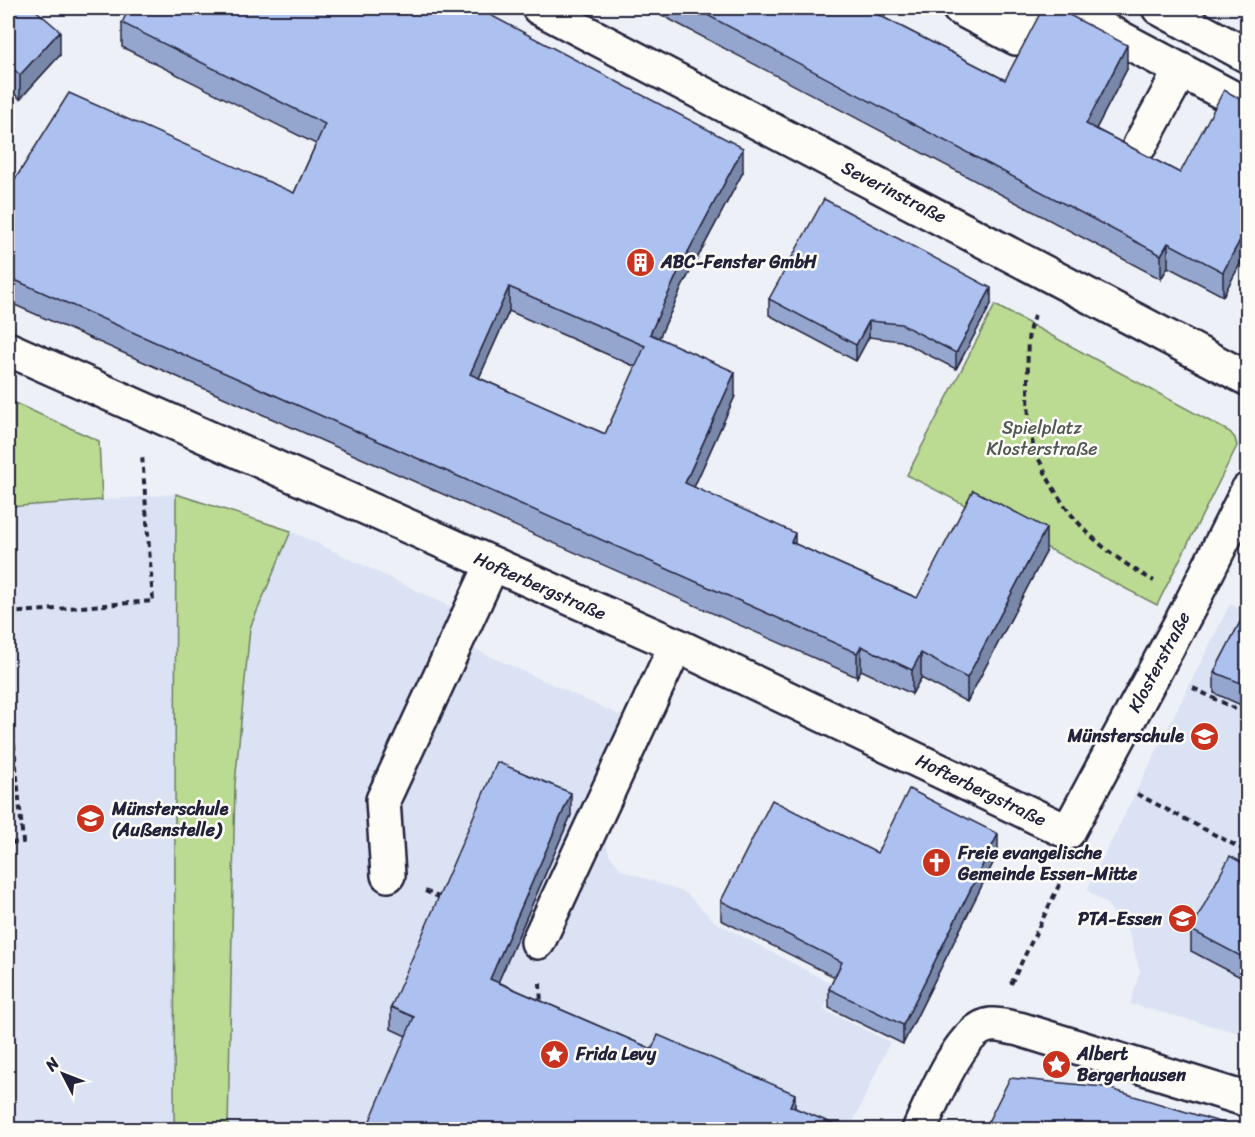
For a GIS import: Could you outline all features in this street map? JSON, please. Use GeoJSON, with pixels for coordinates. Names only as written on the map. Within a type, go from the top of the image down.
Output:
{"type":"FeatureCollection","features":[{"type":"Feature","properties":{"kind":"street","name":"Severinstraße"},"geometry":{"type":"LineString","coordinates":[[539,8],[1248,379]]}},
{"type":"Feature","properties":{"kind":"street"},"geometry":{"type":"LineString","coordinates":[[958,8],[1016,38],[1031,8]]}},
{"type":"Feature","properties":{"kind":"street"},"geometry":{"type":"LineString","coordinates":[[1064,8],[1248,106]]}},
{"type":"Feature","properties":{"kind":"street"},"geometry":{"type":"LineString","coordinates":[[1159,8],[1248,56]]}},
{"type":"Feature","properties":{"kind":"street"},"geometry":{"type":"LineString","coordinates":[[1140,145],[1181,70]]}},
{"type":"Feature","properties":{"kind":"street","name":"Hofterbergstraße"},"geometry":{"type":"LineString","coordinates":[[8,349],[676,645],[1068,832]]}},
{"type":"Feature","properties":{"kind":"street","name":"Klosterstraße"},"geometry":{"type":"LineString","coordinates":[[1068,832],[1192,602],[1248,490]]}},
{"type":"Feature","properties":{"kind":"street"},"geometry":{"type":"LineString","coordinates":[[388,875],[383,800],[492,565]]}},
{"type":"Feature","properties":{"kind":"street"},"geometry":{"type":"LineString","coordinates":[[538,942],[676,645]]}},
{"type":"Feature","properties":{"kind":"street"},"geometry":{"type":"LineString","coordinates":[[919,1130],[954,1059],[969,1037],[990,1025],[1019,1029],[1248,1100]]}},
{"type":"Feature","properties":{"kind":"path"},"geometry":{"type":"LineString","coordinates":[[1056,277],[1030,324],[1028,407],[1034,447],[1052,488],[1084,530],[1120,562],[1192,602]]}},
{"type":"Feature","properties":{"kind":"path"},"geometry":{"type":"LineString","coordinates":[[8,613],[153,601],[139,409]]}},
{"type":"Feature","properties":{"kind":"path"},"geometry":{"type":"LineString","coordinates":[[8,681],[23,842],[8,843]]}},
{"type":"Feature","properties":{"kind":"path"},"geometry":{"type":"LineString","coordinates":[[1158,804],[1248,852]]}},
{"type":"Feature","properties":{"kind":"path"},"geometry":{"type":"LineString","coordinates":[[990,1025],[1074,854],[1068,832]]}},
{"type":"Feature","properties":{"kind":"shaded area","name":"Münsterschule (Außenstelle)"},"geometry":{"type":"Polygon","coordinates":[[[176,494],[174,1129],[8,1130],[8,508],[176,494]]]}},
{"type":"Feature","properties":{"kind":"shaded area"},"geometry":{"type":"Polygon","coordinates":[[[291,531],[453,608],[443,635],[650,729],[602,830],[609,854],[621,870],[686,893],[715,922],[834,985],[824,1010],[890,1042],[850,1129],[228,1130],[235,784],[250,628],[291,531]]]}},
{"type":"Feature","properties":{"kind":"shaded area","name":"PTA-Essen"},"geometry":{"type":"Polygon","coordinates":[[[1230,604],[1247,613],[1247,1035],[1130,1004],[1140,971],[1129,933],[1107,904],[1087,890],[1230,604]]]}},
{"type":"Feature","properties":{"kind":"green space","name":"Spielplatz Klosterstraße"},"geometry":{"type":"Polygon","coordinates":[[[995,305],[1230,432],[1235,438],[1237,446],[1157,605],[907,475],[995,305]]]}},
{"type":"Feature","properties":{"kind":"green space"},"geometry":{"type":"Polygon","coordinates":[[[8,400],[99,441],[102,500],[8,507],[8,400]]]}},
{"type":"Feature","properties":{"kind":"green space"},"geometry":{"type":"Polygon","coordinates":[[[176,494],[291,531],[250,628],[235,784],[228,1129],[174,1129],[176,494]]]}},
{"type":"Feature","properties":{"kind":"building"},"geometry":{"type":"Polygon","coordinates":[[[8,8],[33,8],[60,31],[20,75],[8,64],[8,8]]]}},
{"type":"Feature","properties":{"kind":"building"},"geometry":{"type":"Polygon","coordinates":[[[129,8],[477,8],[743,148],[682,263],[650,334],[735,372],[685,483],[795,533],[791,542],[917,598],[973,490],[1046,528],[967,678],[921,653],[912,670],[861,646],[857,653],[8,277],[8,178],[14,181],[69,93],[294,193],[325,124],[122,23],[129,8]],[[509,287],[470,374],[605,434],[645,346],[509,287]]]}},
{"type":"Feature","properties":{"kind":"building"},"geometry":{"type":"Polygon","coordinates":[[[694,8],[865,8],[1005,80],[1043,8],[1056,8],[1127,45],[1086,124],[1180,173],[1224,90],[1248,103],[1248,225],[1223,272],[1168,243],[1161,255],[694,8]]]}},
{"type":"Feature","properties":{"kind":"building"},"geometry":{"type":"Polygon","coordinates":[[[824,199],[991,288],[956,353],[901,324],[869,321],[856,345],[769,299],[824,199]]]}},
{"type":"Feature","properties":{"kind":"building"},"geometry":{"type":"Polygon","coordinates":[[[1248,607],[1248,686],[1214,672],[1248,607]]]}},
{"type":"Feature","properties":{"kind":"building"},"geometry":{"type":"Polygon","coordinates":[[[497,762],[571,793],[490,979],[652,1049],[658,1035],[795,1094],[790,1106],[836,1125],[834,1130],[366,1130],[414,1017],[391,1007],[497,762]]]}},
{"type":"Feature","properties":{"kind":"building"},"geometry":{"type":"Polygon","coordinates":[[[909,789],[998,834],[903,1025],[829,989],[842,962],[721,901],[772,800],[877,853],[909,789]]]}},
{"type":"Feature","properties":{"kind":"building"},"geometry":{"type":"Polygon","coordinates":[[[1230,856],[1248,866],[1248,960],[1191,930],[1230,856]]]}},
{"type":"Feature","properties":{"kind":"building"},"geometry":{"type":"Polygon","coordinates":[[[1010,1078],[1104,1087],[1246,1130],[984,1130],[1010,1078]]]}},
{"type":"Feature","properties":{"kind":"place","name":"ABC-Fenster GmbH"},"geometry":{"type":"Point","coordinates":[640,262]}},
{"type":"Feature","properties":{"kind":"place","name":"Münsterschule"},"geometry":{"type":"Point","coordinates":[1205,736]}},
{"type":"Feature","properties":{"kind":"place","name":"Münsterschule (Außenstelle)"},"geometry":{"type":"Point","coordinates":[91,819]}},
{"type":"Feature","properties":{"kind":"place","name":"Freie evangelische Gemeinde Essen-Mitte"},"geometry":{"type":"Point","coordinates":[937,863]}},
{"type":"Feature","properties":{"kind":"place","name":"PTA-Essen"},"geometry":{"type":"Point","coordinates":[1183,919]}},
{"type":"Feature","properties":{"kind":"place","name":"Frida Levy"},"geometry":{"type":"Point","coordinates":[555,1054]}},
{"type":"Feature","properties":{"kind":"place","name":"Albert Bergerhausen"},"geometry":{"type":"Point","coordinates":[1056,1064]}}]}
